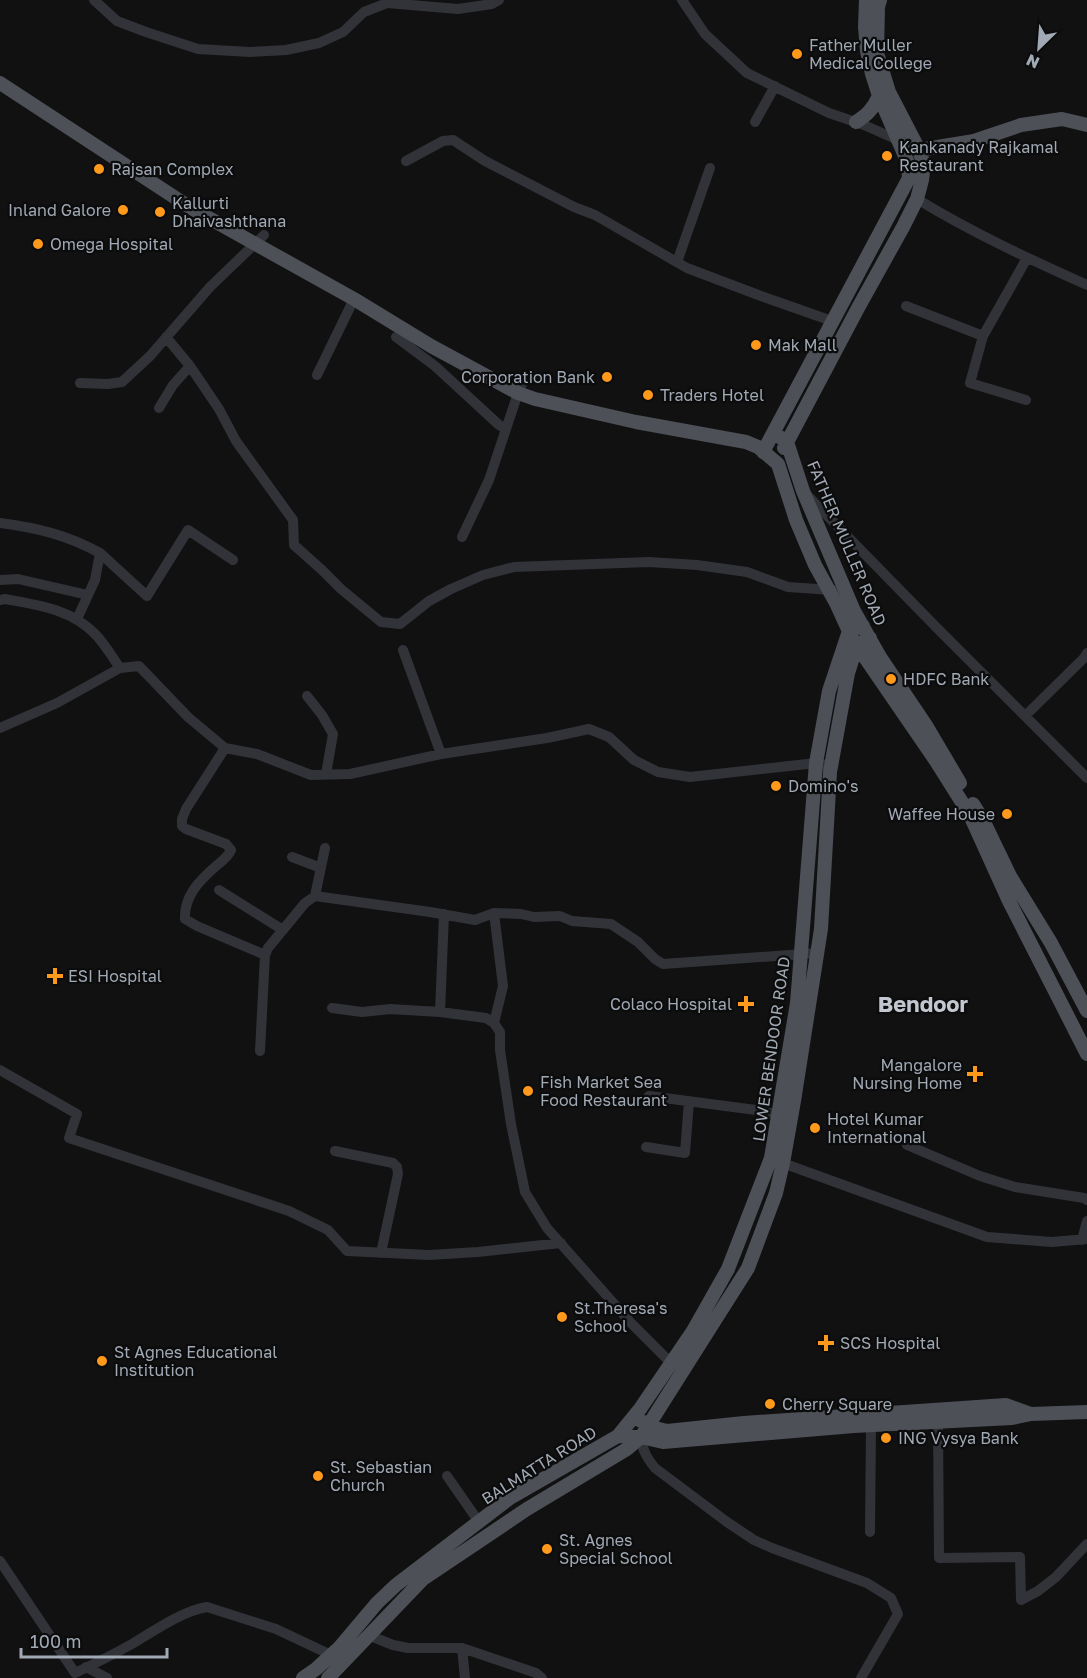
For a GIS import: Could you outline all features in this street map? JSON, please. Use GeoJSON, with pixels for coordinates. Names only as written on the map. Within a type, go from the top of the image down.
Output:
{"type":"FeatureCollection","features":[{"type":"Feature","properties":{"kind":"main road"},"geometry":{"type":"LineString","coordinates":[[764,452],[909,178],[908,163],[879,96],[867,51],[866,0]]}},
{"type":"Feature","properties":{"kind":"main road"},"geometry":{"type":"LineString","coordinates":[[778,464],[787,442],[917,199],[924,164],[889,92],[877,53],[880,0]]}},
{"type":"Feature","properties":{"kind":"main road"},"geometry":{"type":"LineString","coordinates":[[0,83],[191,208],[259,240],[431,346],[518,393],[534,399],[636,422],[746,442],[758,447],[778,464],[796,520],[815,565],[849,631],[936,761],[969,815],[1009,901],[1087,1054]]}},
{"type":"Feature","properties":{"kind":"main road"},"geometry":{"type":"LineString","coordinates":[[856,122],[867,115],[879,96]]}},
{"type":"Feature","properties":{"kind":"main road"},"geometry":{"type":"LineString","coordinates":[[898,140],[919,150],[974,141],[1021,125],[1062,119],[1087,125]]}},
{"type":"Feature","properties":{"kind":"main road"},"geometry":{"type":"LineString","coordinates":[[774,433],[787,442]]}},
{"type":"Feature","properties":{"kind":"main road","name":"FATHER MULLER ROAD"},"geometry":{"type":"LineString","coordinates":[[787,442],[803,491],[854,611],[880,657],[927,727],[984,822],[1010,876],[1051,943],[1087,1011]]}},
{"type":"Feature","properties":{"kind":"main road"},"geometry":{"type":"LineString","coordinates":[[849,631],[863,626]]}},
{"type":"Feature","properties":{"kind":"main road","name":"LOWER BENDOOR ROAD"},"geometry":{"type":"LineString","coordinates":[[618,1436],[693,1331],[728,1269],[777,1161],[779,1115],[797,1003],[802,953],[816,763],[829,691],[849,631]]}},
{"type":"Feature","properties":{"kind":"main road"},"geometry":{"type":"LineString","coordinates":[[328,1678],[423,1579],[527,1509],[627,1449],[640,1437],[748,1268],[776,1193],[777,1161],[817,953],[821,929],[831,766],[848,673],[857,645],[870,639]]}},
{"type":"Feature","properties":{"kind":"main road","name":"BALMATTA ROAD"},"geometry":{"type":"LineString","coordinates":[[633,1418],[667,1431],[1006,1405],[1030,1414]]}},
{"type":"Feature","properties":{"kind":"main road","name":"BALMATTA ROAD"},"geometry":{"type":"LineString","coordinates":[[303,1678],[331,1655],[396,1585],[478,1522],[510,1498],[618,1436],[640,1437],[663,1442],[871,1425],[1087,1412]]}},
{"type":"Feature","properties":{"kind":"street"},"geometry":{"type":"LineString","coordinates":[[94,0],[117,21],[198,50],[250,52],[286,50],[319,43],[343,32],[364,12],[387,3],[458,9],[499,0]]}},
{"type":"Feature","properties":{"kind":"street"},"geometry":{"type":"LineString","coordinates":[[682,0],[705,34],[747,73],[829,113],[898,140]]}},
{"type":"Feature","properties":{"kind":"street"},"geometry":{"type":"LineString","coordinates":[[755,122],[775,86]]}},
{"type":"Feature","properties":{"kind":"street"},"geometry":{"type":"LineString","coordinates":[[406,160],[443,141],[453,140],[485,161],[574,207],[595,215],[687,268],[832,321]]}},
{"type":"Feature","properties":{"kind":"street"},"geometry":{"type":"LineString","coordinates":[[677,262],[710,168]]}},
{"type":"Feature","properties":{"kind":"street"},"geometry":{"type":"LineString","coordinates":[[917,199],[1028,258],[1087,285]]}},
{"type":"Feature","properties":{"kind":"street"},"geometry":{"type":"LineString","coordinates":[[80,383],[122,382],[150,356],[210,287],[259,240]]}},
{"type":"Feature","properties":{"kind":"street"},"geometry":{"type":"LineString","coordinates":[[1026,400],[970,383],[983,336],[1028,258]]}},
{"type":"Feature","properties":{"kind":"street"},"geometry":{"type":"LineString","coordinates":[[317,375],[354,299]]}},
{"type":"Feature","properties":{"kind":"street"},"geometry":{"type":"LineString","coordinates":[[906,306],[983,336]]}},
{"type":"Feature","properties":{"kind":"street"},"geometry":{"type":"LineString","coordinates":[[166,337],[190,366],[219,409],[236,441],[293,520],[294,545],[381,622],[400,624],[429,601],[451,589],[483,575],[514,567],[650,562],[697,565],[747,572],[788,587],[846,591]]}},
{"type":"Feature","properties":{"kind":"street"},"geometry":{"type":"LineString","coordinates":[[396,337],[435,366],[506,429]]}},
{"type":"Feature","properties":{"kind":"street"},"geometry":{"type":"LineString","coordinates":[[159,408],[173,385],[190,366]]}},
{"type":"Feature","properties":{"kind":"street"},"geometry":{"type":"LineString","coordinates":[[462,537],[489,480],[524,380]]}},
{"type":"Feature","properties":{"kind":"street"},"geometry":{"type":"LineString","coordinates":[[803,491],[1087,777]]}},
{"type":"Feature","properties":{"kind":"street"},"geometry":{"type":"LineString","coordinates":[[0,523],[35,528],[78,541],[100,553],[147,597],[188,530],[233,560]]}},
{"type":"Feature","properties":{"kind":"street"},"geometry":{"type":"LineString","coordinates":[[77,619],[95,580],[100,553]]}},
{"type":"Feature","properties":{"kind":"street"},"geometry":{"type":"LineString","coordinates":[[0,580],[18,579],[88,596]]}},
{"type":"Feature","properties":{"kind":"street"},"geometry":{"type":"LineString","coordinates":[[0,600],[49,607],[77,619],[95,634],[120,668]]}},
{"type":"Feature","properties":{"kind":"street"},"geometry":{"type":"LineString","coordinates":[[403,650],[441,754]]}},
{"type":"Feature","properties":{"kind":"street"},"geometry":{"type":"LineString","coordinates":[[1025,716],[1087,653]]}},
{"type":"Feature","properties":{"kind":"street"},"geometry":{"type":"LineString","coordinates":[[0,728],[57,703],[120,668],[139,666],[188,717],[225,748],[257,754],[310,775],[350,774],[441,754],[547,738],[589,729],[609,737],[634,760],[658,772],[690,777],[816,763],[831,766]]}},
{"type":"Feature","properties":{"kind":"street"},"geometry":{"type":"LineString","coordinates":[[307,696],[333,734],[326,774]]}},
{"type":"Feature","properties":{"kind":"street"},"geometry":{"type":"LineString","coordinates":[[225,748],[186,809],[182,826],[226,844],[231,850],[227,857],[197,884],[189,896],[185,919],[265,955]]}},
{"type":"Feature","properties":{"kind":"street"},"geometry":{"type":"LineString","coordinates":[[260,1051],[265,955],[268,948],[305,903],[315,896],[324,848]]}},
{"type":"Feature","properties":{"kind":"street"},"geometry":{"type":"LineString","coordinates":[[292,857],[321,868]]}},
{"type":"Feature","properties":{"kind":"street"},"geometry":{"type":"LineString","coordinates":[[219,890],[283,930]]}},
{"type":"Feature","properties":{"kind":"street"},"geometry":{"type":"LineString","coordinates":[[315,896],[475,920],[494,913],[534,917],[560,916],[572,921],[611,924],[638,942],[663,964],[817,953]]}},
{"type":"Feature","properties":{"kind":"street"},"geometry":{"type":"LineString","coordinates":[[494,913],[503,986],[494,1023]]}},
{"type":"Feature","properties":{"kind":"street"},"geometry":{"type":"LineString","coordinates":[[440,1012],[444,914]]}},
{"type":"Feature","properties":{"kind":"street"},"geometry":{"type":"LineString","coordinates":[[332,1008],[362,1012],[390,1009],[440,1012],[486,1018],[494,1023],[500,1032],[500,1050],[511,1124],[525,1192],[547,1228],[631,1323],[671,1363]]}},
{"type":"Feature","properties":{"kind":"street"},"geometry":{"type":"LineString","coordinates":[[0,1070],[76,1114],[69,1138],[289,1211],[328,1230],[347,1251],[429,1255],[561,1243]]}},
{"type":"Feature","properties":{"kind":"street"},"geometry":{"type":"LineString","coordinates":[[649,1096],[779,1115]]}},
{"type":"Feature","properties":{"kind":"street"},"geometry":{"type":"LineString","coordinates":[[646,1147],[685,1153],[689,1101]]}},
{"type":"Feature","properties":{"kind":"street"},"geometry":{"type":"LineString","coordinates":[[906,1145],[980,1176],[1015,1187],[1087,1200]]}},
{"type":"Feature","properties":{"kind":"street"},"geometry":{"type":"LineString","coordinates":[[335,1151],[393,1163],[397,1167],[398,1174],[381,1253]]}},
{"type":"Feature","properties":{"kind":"street"},"geometry":{"type":"LineString","coordinates":[[777,1161],[987,1237],[1052,1242],[1085,1240],[1087,1221]]}},
{"type":"Feature","properties":{"kind":"street"},"geometry":{"type":"LineString","coordinates":[[938,1421],[939,1558],[1020,1557],[1021,1600],[1038,1591],[1056,1577],[1087,1544]]}},
{"type":"Feature","properties":{"kind":"street"},"geometry":{"type":"LineString","coordinates":[[870,1532],[871,1425]]}},
{"type":"Feature","properties":{"kind":"street"},"geometry":{"type":"LineString","coordinates":[[640,1437],[647,1458],[655,1468],[754,1540],[867,1584],[891,1598],[898,1614],[861,1678]]}},
{"type":"Feature","properties":{"kind":"street"},"geometry":{"type":"LineString","coordinates":[[447,1476],[478,1522]]}},
{"type":"Feature","properties":{"kind":"street"},"geometry":{"type":"LineString","coordinates":[[0,1561],[75,1674],[196,1609],[207,1607],[276,1629],[331,1655]]}},
{"type":"Feature","properties":{"kind":"street"},"geometry":{"type":"LineString","coordinates":[[368,1635],[408,1648],[462,1648],[537,1673],[542,1678]]}},
{"type":"Feature","properties":{"kind":"street"},"geometry":{"type":"LineString","coordinates":[[462,1648],[465,1678]]}},
{"type":"Feature","properties":{"kind":"street"},"geometry":{"type":"LineString","coordinates":[[86,1668],[107,1678]]}},
{"type":"Feature","properties":{"kind":"place","name":"Father Muller Medical College"},"geometry":{"type":"Point","coordinates":[797,54]}},
{"type":"Feature","properties":{"kind":"place","name":"Kankanady Rajkamal Restaurant"},"geometry":{"type":"Point","coordinates":[887,156]}},
{"type":"Feature","properties":{"kind":"place","name":"Rajsan Complex"},"geometry":{"type":"Point","coordinates":[99,169]}},
{"type":"Feature","properties":{"kind":"place","name":"Inland Galore"},"geometry":{"type":"Point","coordinates":[123,210]}},
{"type":"Feature","properties":{"kind":"place","name":"Kallurti Dhaivashthana"},"geometry":{"type":"Point","coordinates":[160,212]}},
{"type":"Feature","properties":{"kind":"place","name":"Omega Hospital"},"geometry":{"type":"Point","coordinates":[38,244]}},
{"type":"Feature","properties":{"kind":"place","name":"Mak Mall"},"geometry":{"type":"Point","coordinates":[756,345]}},
{"type":"Feature","properties":{"kind":"place","name":"Corporation Bank"},"geometry":{"type":"Point","coordinates":[607,377]}},
{"type":"Feature","properties":{"kind":"place","name":"Traders Hotel"},"geometry":{"type":"Point","coordinates":[648,395]}},
{"type":"Feature","properties":{"kind":"place","name":"HDFC Bank"},"geometry":{"type":"Point","coordinates":[891,679]}},
{"type":"Feature","properties":{"kind":"place","name":"Domino's"},"geometry":{"type":"Point","coordinates":[776,786]}},
{"type":"Feature","properties":{"kind":"place","name":"Waffee House"},"geometry":{"type":"Point","coordinates":[1007,814]}},
{"type":"Feature","properties":{"kind":"place","name":"ESI Hospital"},"geometry":{"type":"Point","coordinates":[55,976]}},
{"type":"Feature","properties":{"kind":"place","name":"Colaco Hospital"},"geometry":{"type":"Point","coordinates":[746,1004]}},
{"type":"Feature","properties":{"kind":"place","name":"Mangalore Nursing Home"},"geometry":{"type":"Point","coordinates":[975,1074]}},
{"type":"Feature","properties":{"kind":"place","name":"Fish Market Sea Food Restaurant"},"geometry":{"type":"Point","coordinates":[528,1091]}},
{"type":"Feature","properties":{"kind":"place","name":"Hotel Kumar International"},"geometry":{"type":"Point","coordinates":[815,1128]}},
{"type":"Feature","properties":{"kind":"place","name":"St.Theresa's School"},"geometry":{"type":"Point","coordinates":[562,1317]}},
{"type":"Feature","properties":{"kind":"place","name":"SCS Hospital"},"geometry":{"type":"Point","coordinates":[826,1343]}},
{"type":"Feature","properties":{"kind":"place","name":"St Agnes Educational Institution"},"geometry":{"type":"Point","coordinates":[102,1361]}},
{"type":"Feature","properties":{"kind":"place","name":"Cherry Square"},"geometry":{"type":"Point","coordinates":[770,1404]}},
{"type":"Feature","properties":{"kind":"place","name":"ING Vysya Bank"},"geometry":{"type":"Point","coordinates":[886,1438]}},
{"type":"Feature","properties":{"kind":"place","name":"St. Sebastian Church"},"geometry":{"type":"Point","coordinates":[318,1476]}},
{"type":"Feature","properties":{"kind":"place","name":"St. Agnes Special School"},"geometry":{"type":"Point","coordinates":[547,1549]}},
{"type":"Feature","properties":{"kind":"district","name":"Bendoor"},"geometry":{"type":"Point","coordinates":[923,1003]}}]}
